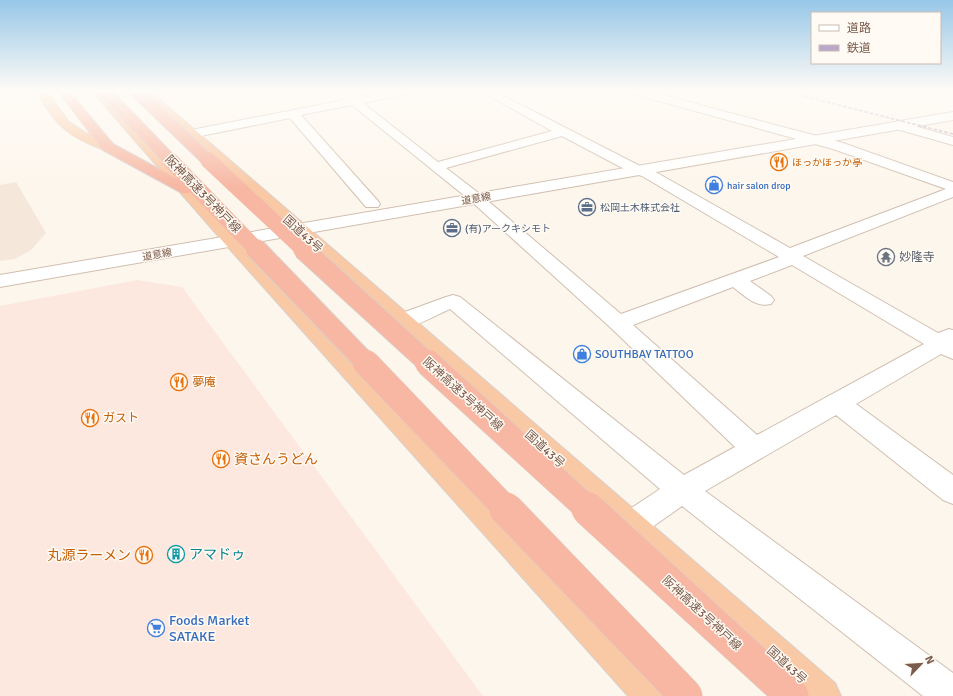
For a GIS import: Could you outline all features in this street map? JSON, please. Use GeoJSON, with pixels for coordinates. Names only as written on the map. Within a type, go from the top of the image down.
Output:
{"type":"FeatureCollection","features":[{"type":"Feature","properties":{"kind":"highway"},"geometry":{"type":"LineString","coordinates":[[63,122],[81,136],[108,147],[187,190]]}},
{"type":"Feature","properties":{"kind":"highway"},"geometry":{"type":"LineString","coordinates":[[87,122],[108,147]]}},
{"type":"Feature","properties":{"kind":"highway"},"geometry":{"type":"LineString","coordinates":[[126,122],[232,241],[653,696]]}},
{"type":"Feature","properties":{"kind":"highway","name":"阪神高速3号神戸線"},"geometry":{"type":"LineString","coordinates":[[134,122],[686,696]]}},
{"type":"Feature","properties":{"kind":"highway","name":"阪神高速3号神戸線"},"geometry":{"type":"LineString","coordinates":[[169,122],[243,194],[792,696]]}},
{"type":"Feature","properties":{"kind":"highway","name":"国道43号"},"geometry":{"type":"LineString","coordinates":[[178,122],[822,696]]}},
{"type":"Feature","properties":{"kind":"street"},"geometry":{"type":"LineString","coordinates":[[191,134],[246,122]]}},
{"type":"Feature","properties":{"kind":"street"},"geometry":{"type":"LineString","coordinates":[[300,122],[372,204]]}},
{"type":"Feature","properties":{"kind":"street"},"geometry":{"type":"LineString","coordinates":[[380,122],[476,198],[618,323],[754,448]]}},
{"type":"Feature","properties":{"kind":"street"},"geometry":{"type":"LineString","coordinates":[[544,122],[637,170],[647,173],[791,257],[948,342]]}},
{"type":"Feature","properties":{"kind":"street"},"geometry":{"type":"LineString","coordinates":[[751,122],[838,146],[953,187]]}},
{"type":"Feature","properties":{"kind":"street","name":"道意線"},"geometry":{"type":"LineString","coordinates":[[0,281],[232,241],[297,228],[913,122]]}},
{"type":"Feature","properties":{"kind":"street"},"geometry":{"type":"LineString","coordinates":[[897,125],[953,141]]}},
{"type":"Feature","properties":{"kind":"street"},"geometry":{"type":"LineString","coordinates":[[435,167],[562,132]]}},
{"type":"Feature","properties":{"kind":"street"},"geometry":{"type":"LineString","coordinates":[[618,323],[736,280],[953,192]]}},
{"type":"Feature","properties":{"kind":"street"},"geometry":{"type":"LineString","coordinates":[[736,280],[764,300]]}},
{"type":"Feature","properties":{"kind":"street"},"geometry":{"type":"LineString","coordinates":[[401,322],[453,301],[682,490],[953,696]]}},
{"type":"Feature","properties":{"kind":"street"},"geometry":{"type":"LineString","coordinates":[[631,525],[682,490],[754,448],[934,348],[948,342]]}},
{"type":"Feature","properties":{"kind":"street"},"geometry":{"type":"LineString","coordinates":[[837,403],[953,491]]}},
{"type":"Feature","properties":{"kind":"shaded area"},"geometry":{"type":"Polygon","coordinates":[[[16,182],[46,233],[31,250],[15,259],[0,261],[0,185],[16,182]]]}},
{"type":"Feature","properties":{"kind":"shaded area","name":"アマドゥ"},"geometry":{"type":"Polygon","coordinates":[[[137,280],[182,287],[483,696],[0,696],[0,306],[137,280]]]}},
{"type":"Feature","properties":{"kind":"railway"},"geometry":{"type":"LineString","coordinates":[[907,122],[953,134]]}},
{"type":"Feature","properties":{"kind":"place","name":"ほっかほっか亭"},"geometry":{"type":"Point","coordinates":[779,162]}},
{"type":"Feature","properties":{"kind":"place","name":"hair salon drop"},"geometry":{"type":"Point","coordinates":[714,185]}},
{"type":"Feature","properties":{"kind":"place","name":"松岡土木株式会社"},"geometry":{"type":"Point","coordinates":[587,207]}},
{"type":"Feature","properties":{"kind":"place","name":"(有)アークキシモト"},"geometry":{"type":"Point","coordinates":[452,228]}},
{"type":"Feature","properties":{"kind":"place","name":"妙隆寺"},"geometry":{"type":"Point","coordinates":[886,257]}},
{"type":"Feature","properties":{"kind":"place","name":"SOUTHBAY TATTOO"},"geometry":{"type":"Point","coordinates":[582,354]}},
{"type":"Feature","properties":{"kind":"place","name":"夢庵"},"geometry":{"type":"Point","coordinates":[179,382]}},
{"type":"Feature","properties":{"kind":"place","name":"ガスト"},"geometry":{"type":"Point","coordinates":[90,418]}},
{"type":"Feature","properties":{"kind":"place","name":"資さんうどん"},"geometry":{"type":"Point","coordinates":[221,459]}},
{"type":"Feature","properties":{"kind":"place","name":"アマドゥ"},"geometry":{"type":"Point","coordinates":[176,554]}},
{"type":"Feature","properties":{"kind":"place","name":"丸源ラーメン"},"geometry":{"type":"Point","coordinates":[144,555]}},
{"type":"Feature","properties":{"kind":"place","name":"Foods Market SATAKE"},"geometry":{"type":"Point","coordinates":[156,628]}}]}
